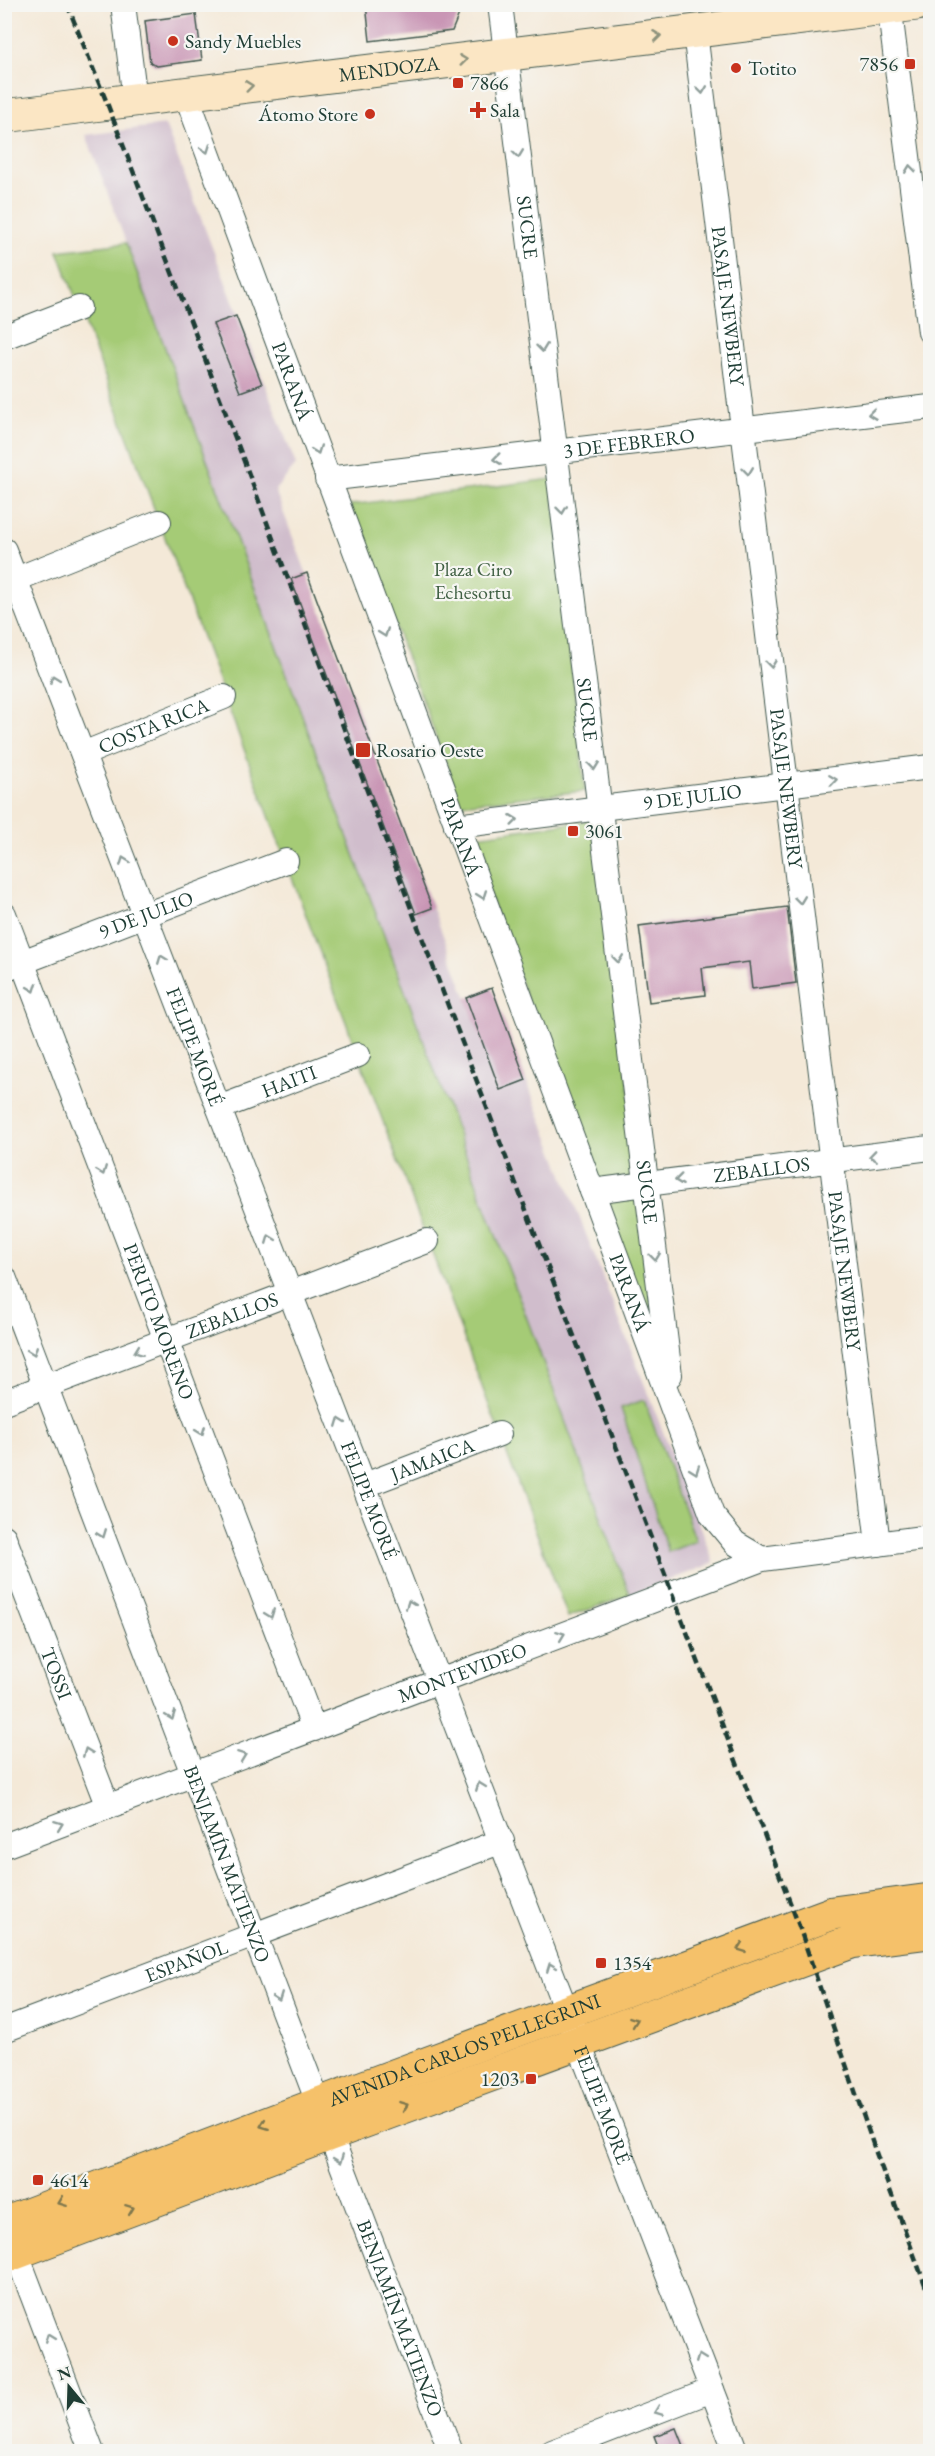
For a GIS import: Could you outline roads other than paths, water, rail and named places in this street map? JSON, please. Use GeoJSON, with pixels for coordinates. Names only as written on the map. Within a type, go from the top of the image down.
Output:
{"type":"FeatureCollection","features":[{"type":"Feature","properties":{"kind":"main road","name":"MENDOZA"},"geometry":{"type":"LineString","coordinates":[[4,116],[898,6]]}},
{"type":"Feature","properties":{"kind":"main road","name":"AVENIDA CARLOS PELLEGRINI"},"geometry":{"type":"LineString","coordinates":[[324,2119],[567,2011],[833,1913],[930,1900]]}},
{"type":"Feature","properties":{"kind":"main road","name":"AVENIDA CARLOS PELLEGRINI"},"geometry":{"type":"LineString","coordinates":[[7,2236],[324,2119],[579,2042],[851,1942],[930,1932]]}},
{"type":"Feature","properties":{"kind":"street"},"geometry":{"type":"LineString","coordinates":[[123,4],[135,100]]}},
{"type":"Feature","properties":{"kind":"street","name":"SUCRE"},"geometry":{"type":"LineString","coordinates":[[500,4],[675,1415]]}},
{"type":"Feature","properties":{"kind":"street"},"geometry":{"type":"LineString","coordinates":[[898,6],[930,332]]}},
{"type":"Feature","properties":{"kind":"street","name":"PASAJE NEWBERY"},"geometry":{"type":"LineString","coordinates":[[695,32],[878,1544]]}},
{"type":"Feature","properties":{"kind":"street","name":"PARANÁ"},"geometry":{"type":"LineString","coordinates":[[186,94],[712,1515],[735,1543],[762,1559]]}},
{"type":"Feature","properties":{"kind":"street"},"geometry":{"type":"LineString","coordinates":[[4,337],[79,308]]}},
{"type":"Feature","properties":{"kind":"street","name":"3 DE FEBRERO"},"geometry":{"type":"LineString","coordinates":[[327,479],[930,407]]}},
{"type":"Feature","properties":{"kind":"street"},"geometry":{"type":"LineString","coordinates":[[10,582],[159,522]]}},
{"type":"Feature","properties":{"kind":"street","name":"FELIPE MORÉ"},"geometry":{"type":"LineString","coordinates":[[4,550],[10,582],[83,754],[736,2451]]}},
{"type":"Feature","properties":{"kind":"street","name":"COSTA RICA"},"geometry":{"type":"LineString","coordinates":[[83,754],[225,697]]}},
{"type":"Feature","properties":{"kind":"street","name":"9 DE JULIO"},"geometry":{"type":"LineString","coordinates":[[456,826],[786,787],[930,767]]}},
{"type":"Feature","properties":{"kind":"street","name":"9 DE JULIO"},"geometry":{"type":"LineString","coordinates":[[14,966],[286,861]]}},
{"type":"Feature","properties":{"kind":"street","name":"PERITO MORENO"},"geometry":{"type":"LineString","coordinates":[[4,914],[14,966],[166,1340],[314,1729]]}},
{"type":"Feature","properties":{"kind":"street","name":"HAITI"},"geometry":{"type":"LineString","coordinates":[[219,1108],[358,1055]]}},
{"type":"Feature","properties":{"kind":"street","name":"ZEBALLOS"},"geometry":{"type":"LineString","coordinates":[[592,1191],[930,1149]]}},
{"type":"Feature","properties":{"kind":"street","name":"ZEBALLOS"},"geometry":{"type":"LineString","coordinates":[[4,1402],[428,1241]]}},
{"type":"Feature","properties":{"kind":"street","name":"BENJAMÍN MATIENZO"},"geometry":{"type":"LineString","coordinates":[[4,1277],[451,2451]]}},
{"type":"Feature","properties":{"kind":"street","name":"JAMAICA"},"geometry":{"type":"LineString","coordinates":[[365,1485],[500,1434]]}},
{"type":"Feature","properties":{"kind":"street","name":"MONTEVIDEO"},"geometry":{"type":"LineString","coordinates":[[4,1846],[762,1559],[930,1537]]}},
{"type":"Feature","properties":{"kind":"street","name":"TOSSI"},"geometry":{"type":"LineString","coordinates":[[4,1538],[108,1807]]}},
{"type":"Feature","properties":{"kind":"street","name":"ESPAÑOL"},"geometry":{"type":"LineString","coordinates":[[4,2030],[502,1841]]}},
{"type":"Feature","properties":{"kind":"street"},"geometry":{"type":"LineString","coordinates":[[7,2236],[92,2451]]}},
{"type":"Feature","properties":{"kind":"street"},"geometry":{"type":"LineString","coordinates":[[552,2451],[712,2390]]}},
{"type":"Feature","properties":{"kind":"railway"},"geometry":{"type":"LineString","coordinates":[[67,4],[241,453],[415,919],[799,1926],[875,2150],[930,2298]]}},
{"type":"Feature","properties":{"kind":"place","name":"Sandy Muebles"},"geometry":{"type":"Point","coordinates":[173,41]}},
{"type":"Feature","properties":{"kind":"place","name":"7856"},"geometry":{"type":"Point","coordinates":[910,64]}},
{"type":"Feature","properties":{"kind":"place","name":"Totito"},"geometry":{"type":"Point","coordinates":[736,68]}},
{"type":"Feature","properties":{"kind":"place","name":"7866"},"geometry":{"type":"Point","coordinates":[458,83]}},
{"type":"Feature","properties":{"kind":"place","name":"Sala"},"geometry":{"type":"Point","coordinates":[478,110]}},
{"type":"Feature","properties":{"kind":"place","name":"Átomo Store"},"geometry":{"type":"Point","coordinates":[370,114]}},
{"type":"Feature","properties":{"kind":"place","name":"Rosario Oeste"},"geometry":{"type":"Point","coordinates":[363,750]}},
{"type":"Feature","properties":{"kind":"place","name":"3061"},"geometry":{"type":"Point","coordinates":[573,831]}},
{"type":"Feature","properties":{"kind":"place","name":"1354"},"geometry":{"type":"Point","coordinates":[601,1963]}},
{"type":"Feature","properties":{"kind":"place","name":"1203"},"geometry":{"type":"Point","coordinates":[531,2079]}},
{"type":"Feature","properties":{"kind":"place","name":"4614"},"geometry":{"type":"Point","coordinates":[38,2180]}},
{"type":"Feature","properties":{"kind":"park label","name":"Plaza Ciro Echesortu"},"geometry":{"type":"Point","coordinates":[473,580]}}]}
